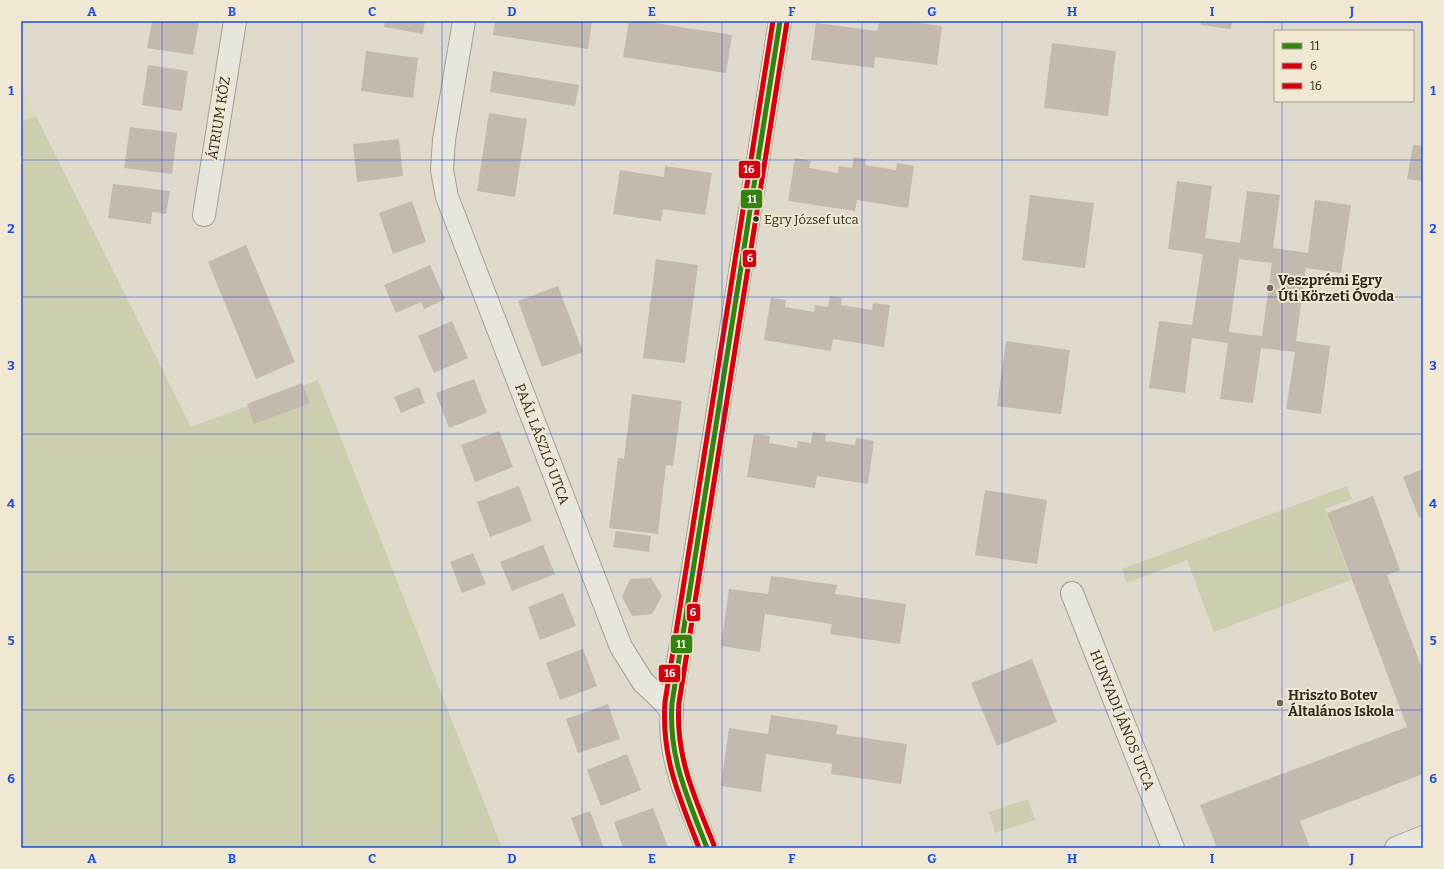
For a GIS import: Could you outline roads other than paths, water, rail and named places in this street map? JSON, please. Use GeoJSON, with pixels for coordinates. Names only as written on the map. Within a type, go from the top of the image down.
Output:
{"type":"FeatureCollection","features":[{"type":"Feature","properties":{"kind":"street","name":"ÁTRIUM KÖZ"},"geometry":{"type":"LineString","coordinates":[[204,215],[235,21]]}},
{"type":"Feature","properties":{"kind":"street","name":"PAÁL LÁSZLÓ UTCA"},"geometry":{"type":"LineString","coordinates":[[464,21],[444,140],[442,170],[447,197],[621,647],[643,682],[659,696],[671,710]]}},
{"type":"Feature","properties":{"kind":"street"},"geometry":{"type":"LineString","coordinates":[[707,848],[680,775],[672,740],[671,710],[678,658],[780,21]]}},
{"type":"Feature","properties":{"kind":"street","name":"HUNYADI JÁNOS UTCA"},"geometry":{"type":"LineString","coordinates":[[1072,593],[1173,848]]}},
{"type":"Feature","properties":{"kind":"street"},"geometry":{"type":"LineString","coordinates":[[1396,848],[1423,837]]}},
{"type":"Feature","properties":{"kind":"place","name":"Egry József utca"},"geometry":{"type":"Point","coordinates":[756,219]}},
{"type":"Feature","properties":{"kind":"place","name":"Veszprémi Egry Úti Körzeti Óvoda"},"geometry":{"type":"Point","coordinates":[1270,288]}},
{"type":"Feature","properties":{"kind":"place","name":"Hriszto Botev Általános Iskola"},"geometry":{"type":"Point","coordinates":[1280,703]}}]}
